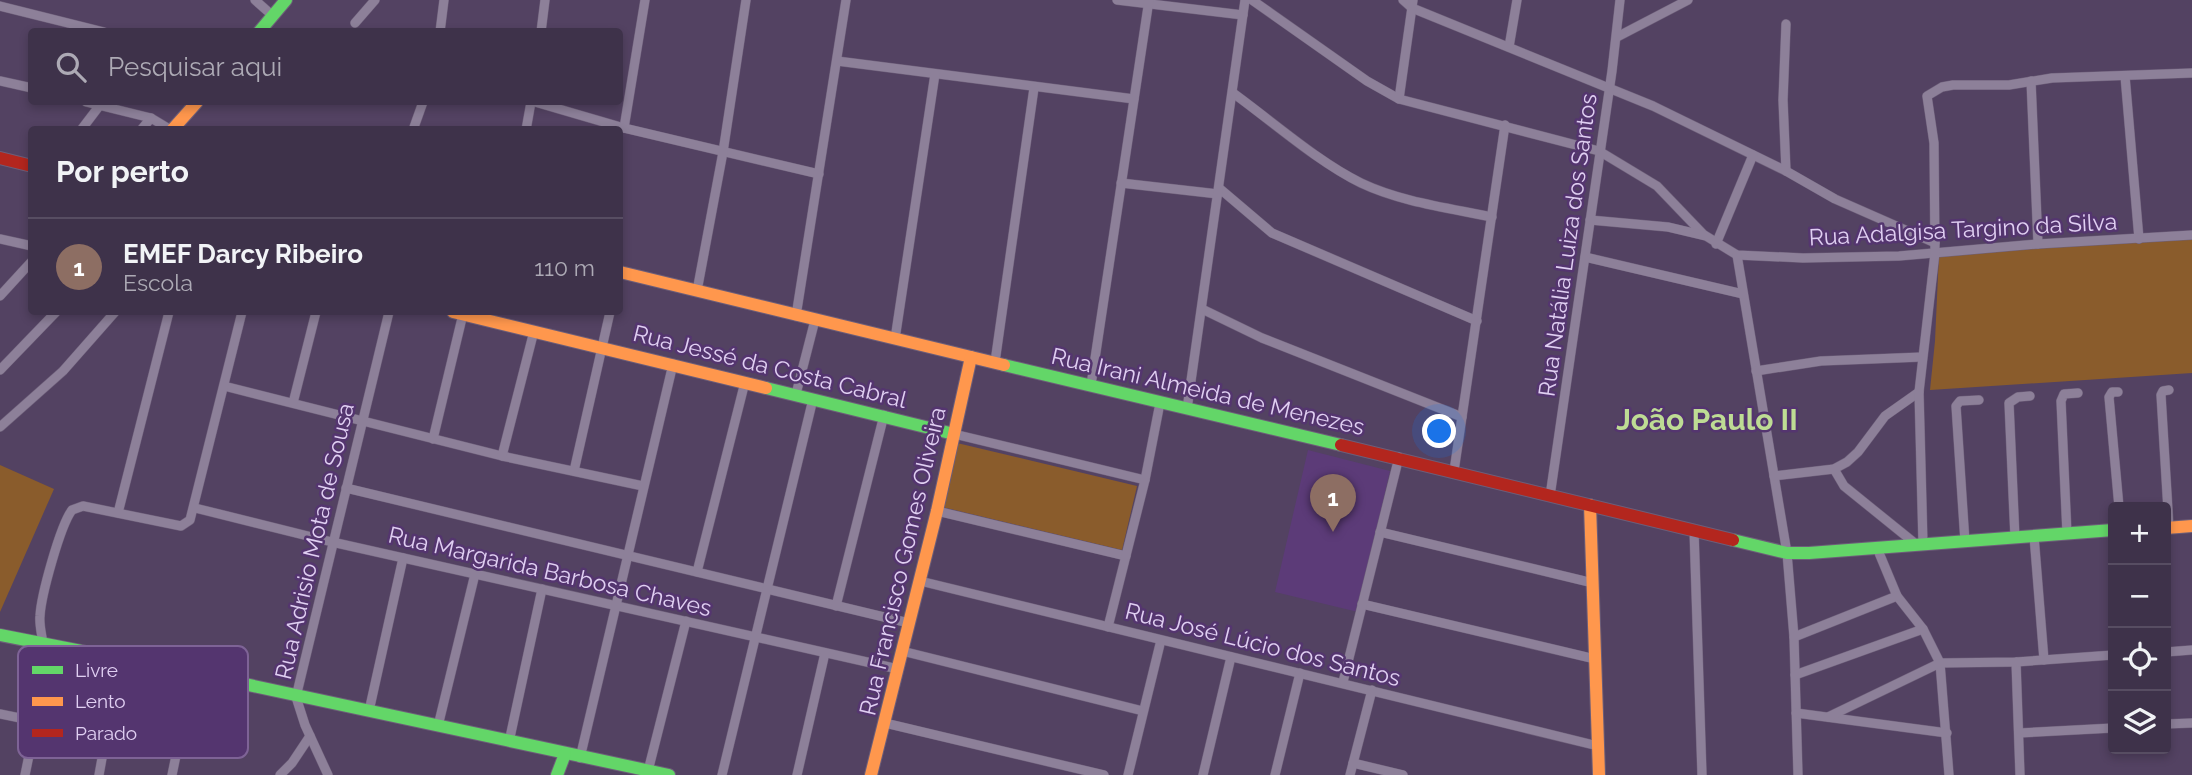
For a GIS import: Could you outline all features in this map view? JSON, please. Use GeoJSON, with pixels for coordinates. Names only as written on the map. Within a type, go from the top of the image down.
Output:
{"type":"FeatureCollection","features":[{"type":"Feature","properties":{"kind":"street"},"geometry":{"type":"LineString","coordinates":[[255,0],[272,16]]}},
{"type":"Feature","properties":{"kind":"street"},"geometry":{"type":"LineString","coordinates":[[262,28],[286,0]]}},
{"type":"Feature","properties":{"kind":"street"},"geometry":{"type":"LineString","coordinates":[[355,23],[375,0]]}},
{"type":"Feature","properties":{"kind":"street"},"geometry":{"type":"LineString","coordinates":[[440,28],[444,0]]}},
{"type":"Feature","properties":{"kind":"street"},"geometry":{"type":"LineString","coordinates":[[542,28],[545,0]]}},
{"type":"Feature","properties":{"kind":"street"},"geometry":{"type":"LineString","coordinates":[[645,0],[624,128],[819,174]]}},
{"type":"Feature","properties":{"kind":"street"},"geometry":{"type":"LineString","coordinates":[[697,291],[723,152],[746,0]]}},
{"type":"Feature","properties":{"kind":"street"},"geometry":{"type":"LineString","coordinates":[[796,316],[846,0]]}},
{"type":"Feature","properties":{"kind":"street"},"geometry":{"type":"LineString","coordinates":[[1117,0],[1243,15]]}},
{"type":"Feature","properties":{"kind":"street"},"geometry":{"type":"LineString","coordinates":[[1187,409],[1245,0]]}},
{"type":"Feature","properties":{"kind":"street"},"geometry":{"type":"LineString","coordinates":[[1252,0],[1367,81],[1399,99],[1599,151],[1657,186],[1706,236],[1737,255],[1787,553],[1794,637],[1798,775]]}},
{"type":"Feature","properties":{"kind":"street"},"geometry":{"type":"LineString","coordinates":[[1403,0],[1609,88],[1753,155],[1935,248]]}},
{"type":"Feature","properties":{"kind":"street"},"geometry":{"type":"LineString","coordinates":[[1510,47],[1517,0]]}},
{"type":"Feature","properties":{"kind":"street","name":"Rua Natália Luiza dos Santos"},"geometry":{"type":"LineString","coordinates":[[1550,496],[1617,37],[1620,0]]}},
{"type":"Feature","properties":{"kind":"street"},"geometry":{"type":"LineString","coordinates":[[1617,37],[1688,0]]}},
{"type":"Feature","properties":{"kind":"street"},"geometry":{"type":"LineString","coordinates":[[1091,385],[1149,2]]}},
{"type":"Feature","properties":{"kind":"street"},"geometry":{"type":"LineString","coordinates":[[1399,99],[1412,4]]}},
{"type":"Feature","properties":{"kind":"street"},"geometry":{"type":"LineString","coordinates":[[0,6],[88,28]]}},
{"type":"Feature","properties":{"kind":"street"},"geometry":{"type":"LineString","coordinates":[[1786,24],[1783,100],[1786,171]]}},
{"type":"Feature","properties":{"kind":"street"},"geometry":{"type":"LineString","coordinates":[[837,61],[1135,99]]}},
{"type":"Feature","properties":{"kind":"street"},"geometry":{"type":"LineString","coordinates":[[1920,545],[1919,393],[1935,248],[1934,143],[1927,96],[1941,87],[1953,85],[2009,85],[2052,78],[2192,73]]}},
{"type":"Feature","properties":{"kind":"street"},"geometry":{"type":"LineString","coordinates":[[895,339],[934,74]]}},
{"type":"Feature","properties":{"kind":"street"},"geometry":{"type":"LineString","coordinates":[[2125,76],[2139,239]]}},
{"type":"Feature","properties":{"kind":"street"},"geometry":{"type":"LineString","coordinates":[[0,81],[28,87]]}},
{"type":"Feature","properties":{"kind":"street"},"geometry":{"type":"LineString","coordinates":[[2031,82],[2038,244]]}},
{"type":"Feature","properties":{"kind":"street"},"geometry":{"type":"LineString","coordinates":[[995,362],[1034,88]]}},
{"type":"Feature","properties":{"kind":"street"},"geometry":{"type":"LineString","coordinates":[[1233,93],[1329,164],[1360,183],[1387,194],[1492,217]]}},
{"type":"Feature","properties":{"kind":"street"},"geometry":{"type":"LineString","coordinates":[[84,126],[100,105],[151,118],[164,126]]}},
{"type":"Feature","properties":{"kind":"street"},"geometry":{"type":"LineString","coordinates":[[175,126],[194,105]]}},
{"type":"Feature","properties":{"kind":"street"},"geometry":{"type":"LineString","coordinates":[[414,126],[422,105]]}},
{"type":"Feature","properties":{"kind":"street"},"geometry":{"type":"LineString","coordinates":[[527,126],[532,105]]}},
{"type":"Feature","properties":{"kind":"street"},"geometry":{"type":"LineString","coordinates":[[544,105],[617,126]]}},
{"type":"Feature","properties":{"kind":"street"},"geometry":{"type":"LineString","coordinates":[[144,126],[151,118]]}},
{"type":"Feature","properties":{"kind":"street"},"geometry":{"type":"LineString","coordinates":[[1454,471],[1505,125]]}},
{"type":"Feature","properties":{"kind":"street"},"geometry":{"type":"LineString","coordinates":[[1716,244],[1753,155]]}},
{"type":"Feature","properties":{"kind":"street"},"geometry":{"type":"LineString","coordinates":[[0,158],[28,165]]}},
{"type":"Feature","properties":{"kind":"street"},"geometry":{"type":"LineString","coordinates":[[1121,183],[1218,191],[1272,233],[1477,321]]}},
{"type":"Feature","properties":{"kind":"street"},"geometry":{"type":"LineString","coordinates":[[1590,220],[1668,227],[1706,236]]}},
{"type":"Feature","properties":{"kind":"street","name":"Rua Adalgisa Targino da Silva"},"geometry":{"type":"LineString","coordinates":[[1737,255],[1860,257],[1935,248],[2192,235]]}},
{"type":"Feature","properties":{"kind":"street"},"geometry":{"type":"LineString","coordinates":[[0,239],[28,245]]}},
{"type":"Feature","properties":{"kind":"street"},"geometry":{"type":"LineString","coordinates":[[1585,257],[1743,295]]}},
{"type":"Feature","properties":{"kind":"street"},"geometry":{"type":"LineString","coordinates":[[0,296],[28,265]]}},
{"type":"Feature","properties":{"kind":"street","name":"Rua Irani Almeida de Menezes"},"geometry":{"type":"LineString","coordinates":[[623,274],[1399,457],[1787,553],[2108,530]]}},
{"type":"Feature","properties":{"kind":"street"},"geometry":{"type":"LineString","coordinates":[[1202,309],[1262,338],[1462,417]]}},
{"type":"Feature","properties":{"kind":"street"},"geometry":{"type":"LineString","coordinates":[[0,370],[53,315]]}},
{"type":"Feature","properties":{"kind":"street"},"geometry":{"type":"LineString","coordinates":[[0,427],[63,371],[112,315]]}},
{"type":"Feature","properties":{"kind":"street"},"geometry":{"type":"LineString","coordinates":[[118,513],[168,315]]}},
{"type":"Feature","properties":{"kind":"street"},"geometry":{"type":"LineString","coordinates":[[43,644],[39,619],[41,601],[67,516],[72,510],[83,506],[172,525],[186,524],[192,516],[241,315]]}},
{"type":"Feature","properties":{"kind":"street"},"geometry":{"type":"LineString","coordinates":[[293,403],[315,315]]}},
{"type":"Feature","properties":{"kind":"street","name":"Rua Adrisio Mota de Sousa"},"geometry":{"type":"LineString","coordinates":[[328,775],[296,697],[388,315]]}},
{"type":"Feature","properties":{"kind":"street"},"geometry":{"type":"LineString","coordinates":[[433,439],[458,315]]}},
{"type":"Feature","properties":{"kind":"street","name":"Rua Jessé da Costa Cabral"},"geometry":{"type":"LineString","coordinates":[[466,315],[954,434]]}},
{"type":"Feature","properties":{"kind":"street"},"geometry":{"type":"LineString","coordinates":[[574,471],[609,315]]}},
{"type":"Feature","properties":{"kind":"street"},"geometry":{"type":"LineString","coordinates":[[796,394],[815,320]]}},
{"type":"Feature","properties":{"kind":"street"},"geometry":{"type":"LineString","coordinates":[[502,456],[534,331]]}},
{"type":"Feature","properties":{"kind":"street","name":"Rua Francisco Gomes Oliveira"},"geometry":{"type":"LineString","coordinates":[[871,775],[937,511],[971,357]]}},
{"type":"Feature","properties":{"kind":"street"},"geometry":{"type":"LineString","coordinates":[[1756,371],[1821,362],[1922,357]]}},
{"type":"Feature","properties":{"kind":"street"},"geometry":{"type":"LineString","coordinates":[[580,758],[673,364]]}},
{"type":"Feature","properties":{"kind":"street"},"geometry":{"type":"LineString","coordinates":[[697,572],[745,382]]}},
{"type":"Feature","properties":{"kind":"street"},"geometry":{"type":"LineString","coordinates":[[224,386],[502,456],[643,486]]}},
{"type":"Feature","properties":{"kind":"street"},"geometry":{"type":"LineString","coordinates":[[2166,502],[2161,395],[2163,391],[2169,390]]}},
{"type":"Feature","properties":{"kind":"street"},"geometry":{"type":"LineString","coordinates":[[2118,392],[2112,392],[2109,397],[2119,502]]}},
{"type":"Feature","properties":{"kind":"street"},"geometry":{"type":"LineString","coordinates":[[1774,476],[1834,469],[1858,452],[1885,416],[1919,393]]}},
{"type":"Feature","properties":{"kind":"street"},"geometry":{"type":"LineString","coordinates":[[2067,534],[2061,401],[2064,394],[2078,393]]}},
{"type":"Feature","properties":{"kind":"street"},"geometry":{"type":"LineString","coordinates":[[2015,538],[2009,403],[2013,398],[2030,396]]}},
{"type":"Feature","properties":{"kind":"street"},"geometry":{"type":"LineString","coordinates":[[722,775],[813,398]]}},
{"type":"Feature","properties":{"kind":"street"},"geometry":{"type":"LineString","coordinates":[[1965,542],[1956,407],[1960,401],[1979,400]]}},
{"type":"Feature","properties":{"kind":"street"},"geometry":{"type":"LineString","coordinates":[[1108,627],[1145,480],[1160,402]]}},
{"type":"Feature","properties":{"kind":"street"},"geometry":{"type":"LineString","coordinates":[[836,606],[884,415]]}},
{"type":"Feature","properties":{"kind":"street"},"geometry":{"type":"LineString","coordinates":[[954,434],[1145,480]]}},
{"type":"Feature","properties":{"kind":"street"},"geometry":{"type":"LineString","coordinates":[[1343,682],[1399,457]]}},
{"type":"Feature","properties":{"kind":"street"},"geometry":{"type":"LineString","coordinates":[[1834,469],[1844,486],[1920,545]]}},
{"type":"Feature","properties":{"kind":"street","name":"Rua Margarida Barbosa Chaves"},"geometry":{"type":"LineString","coordinates":[[346,488],[909,623]]}},
{"type":"Feature","properties":{"kind":"street"},"geometry":{"type":"LineString","coordinates":[[1590,505],[1599,775]]}},
{"type":"Feature","properties":{"kind":"street","name":"Rua Margarida Barbosa Chaves"},"geometry":{"type":"LineString","coordinates":[[195,508],[332,542],[898,669]]}},
{"type":"Feature","properties":{"kind":"street"},"geometry":{"type":"LineString","coordinates":[[937,511],[1126,556]]}},
{"type":"Feature","properties":{"kind":"street"},"geometry":{"type":"LineString","coordinates":[[2171,528],[2192,526]]}},
{"type":"Feature","properties":{"kind":"street"},"geometry":{"type":"LineString","coordinates":[[1694,530],[1702,775]]}},
{"type":"Feature","properties":{"kind":"street"},"geometry":{"type":"LineString","coordinates":[[1380,532],[1592,583]]}},
{"type":"Feature","properties":{"kind":"street"},"geometry":{"type":"LineString","coordinates":[[2034,537],[2044,660]]}},
{"type":"Feature","properties":{"kind":"street"},"geometry":{"type":"LineString","coordinates":[[1877,548],[1897,596],[1923,629],[1940,663],[1949,775]]}},
{"type":"Feature","properties":{"kind":"street"},"geometry":{"type":"LineString","coordinates":[[369,711],[403,558]]}},
{"type":"Feature","properties":{"kind":"street"},"geometry":{"type":"LineString","coordinates":[[438,726],[475,574]]}},
{"type":"Feature","properties":{"kind":"street","name":"Rua José Lúcio dos Santos"},"geometry":{"type":"LineString","coordinates":[[920,581],[1598,746]]}},
{"type":"Feature","properties":{"kind":"street"},"geometry":{"type":"LineString","coordinates":[[509,742],[541,589]]}},
{"type":"Feature","properties":{"kind":"street"},"geometry":{"type":"LineString","coordinates":[[1794,637],[1897,596]]}},
{"type":"Feature","properties":{"kind":"street"},"geometry":{"type":"LineString","coordinates":[[1362,604],[1595,659]]}},
{"type":"Feature","properties":{"kind":"street"},"geometry":{"type":"LineString","coordinates":[[648,771],[686,621]]}},
{"type":"Feature","properties":{"kind":"street"},"geometry":{"type":"LineString","coordinates":[[1795,675],[1923,629]]}},
{"type":"Feature","properties":{"kind":"street"},"geometry":{"type":"LineString","coordinates":[[0,635],[53,646]]}},
{"type":"Feature","properties":{"kind":"street"},"geometry":{"type":"LineString","coordinates":[[1128,775],[1161,640]]}},
{"type":"Feature","properties":{"kind":"street"},"geometry":{"type":"LineString","coordinates":[[2171,652],[2192,650]]}},
{"type":"Feature","properties":{"kind":"street"},"geometry":{"type":"LineString","coordinates":[[902,651],[1143,711]]}},
{"type":"Feature","properties":{"kind":"street"},"geometry":{"type":"LineString","coordinates":[[797,775],[825,653]]}},
{"type":"Feature","properties":{"kind":"street"},"geometry":{"type":"LineString","coordinates":[[1828,717],[1940,663],[2016,662],[2108,655]]}},
{"type":"Feature","properties":{"kind":"street"},"geometry":{"type":"LineString","coordinates":[[1203,775],[1231,657]]}},
{"type":"Feature","properties":{"kind":"street"},"geometry":{"type":"LineString","coordinates":[[2016,662],[2020,775]]}},
{"type":"Feature","properties":{"kind":"street"},"geometry":{"type":"LineString","coordinates":[[1275,775],[1300,673]]}},
{"type":"Feature","properties":{"kind":"street"},"geometry":{"type":"LineString","coordinates":[[248,686],[670,775]]}},
{"type":"Feature","properties":{"kind":"street"},"geometry":{"type":"LineString","coordinates":[[1350,775],[1372,690]]}},
{"type":"Feature","properties":{"kind":"street"},"geometry":{"type":"LineString","coordinates":[[1796,713],[1947,733]]}},
{"type":"Feature","properties":{"kind":"street"},"geometry":{"type":"LineString","coordinates":[[0,714],[18,718]]}},
{"type":"Feature","properties":{"kind":"street"},"geometry":{"type":"LineString","coordinates":[[885,723],[1104,775]]}},
{"type":"Feature","properties":{"kind":"street"},"geometry":{"type":"LineString","coordinates":[[2171,724],[2192,723]]}},
{"type":"Feature","properties":{"kind":"street"},"geometry":{"type":"LineString","coordinates":[[2019,733],[2108,727]]}},
{"type":"Feature","properties":{"kind":"street"},"geometry":{"type":"LineString","coordinates":[[279,775],[292,763],[310,736]]}},
{"type":"Feature","properties":{"kind":"street"},"geometry":{"type":"LineString","coordinates":[[556,775],[565,754]]}},
{"type":"Feature","properties":{"kind":"street"},"geometry":{"type":"LineString","coordinates":[[1353,763],[1403,775]]}},
{"type":"Feature","properties":{"kind":"shaded area"},"geometry":{"type":"Polygon","coordinates":[[[2192,237],[2192,373],[1930,390],[1939,254],[2192,237]]]}},
{"type":"Feature","properties":{"kind":"shaded area"},"geometry":{"type":"Polygon","coordinates":[[[957,443],[1137,486],[1122,550],[942,507],[957,443]]]}},
{"type":"Feature","properties":{"kind":"shaded area"},"geometry":{"type":"Polygon","coordinates":[[[1308,450],[1390,471],[1358,612],[1275,592],[1308,450]]]}},
{"type":"Feature","properties":{"kind":"shaded area"},"geometry":{"type":"Polygon","coordinates":[[[0,465],[54,489],[0,612],[0,465]]]}},
{"type":"Feature","properties":{"kind":"traffic: fast"},"geometry":{"type":"LineString","coordinates":[[262,28],[286,0]]}},
{"type":"Feature","properties":{"kind":"traffic: fast"},"geometry":{"type":"LineString","coordinates":[[1004,365],[1341,445]]}},
{"type":"Feature","properties":{"kind":"traffic: fast"},"geometry":{"type":"LineString","coordinates":[[766,388],[954,434]]}},
{"type":"Feature","properties":{"kind":"traffic: fast"},"geometry":{"type":"LineString","coordinates":[[1733,540],[1787,553],[1809,553],[2108,530]]}},
{"type":"Feature","properties":{"kind":"traffic: fast"},"geometry":{"type":"LineString","coordinates":[[0,635],[56,646]]}},
{"type":"Feature","properties":{"kind":"traffic: fast"},"geometry":{"type":"LineString","coordinates":[[248,685],[669,775]]}},
{"type":"Feature","properties":{"kind":"traffic: fast"},"geometry":{"type":"LineString","coordinates":[[557,775],[565,754]]}},
{"type":"Feature","properties":{"kind":"traffic: slow"},"geometry":{"type":"LineString","coordinates":[[176,126],[194,105]]}},
{"type":"Feature","properties":{"kind":"traffic: slow"},"geometry":{"type":"LineString","coordinates":[[623,273],[1004,365]]}},
{"type":"Feature","properties":{"kind":"traffic: slow"},"geometry":{"type":"LineString","coordinates":[[465,315],[766,388]]}},
{"type":"Feature","properties":{"kind":"traffic: slow"},"geometry":{"type":"LineString","coordinates":[[871,775],[937,511],[971,357]]}},
{"type":"Feature","properties":{"kind":"traffic: slow"},"geometry":{"type":"LineString","coordinates":[[1590,505],[1599,775]]}},
{"type":"Feature","properties":{"kind":"traffic: slow"},"geometry":{"type":"LineString","coordinates":[[2171,528],[2192,526]]}},
{"type":"Feature","properties":{"kind":"traffic: jam"},"geometry":{"type":"LineString","coordinates":[[0,158],[28,165]]}},
{"type":"Feature","properties":{"kind":"traffic: jam"},"geometry":{"type":"LineString","coordinates":[[1341,445],[1733,540]]}},
{"type":"Feature","properties":{"kind":"place","name":"EMEF Darcy Ribeiro"},"geometry":{"type":"Point","coordinates":[1333,532]}},
{"type":"Feature","properties":{"kind":"district","name":"João Paulo II"},"geometry":{"type":"Point","coordinates":[1707,419]}}]}
